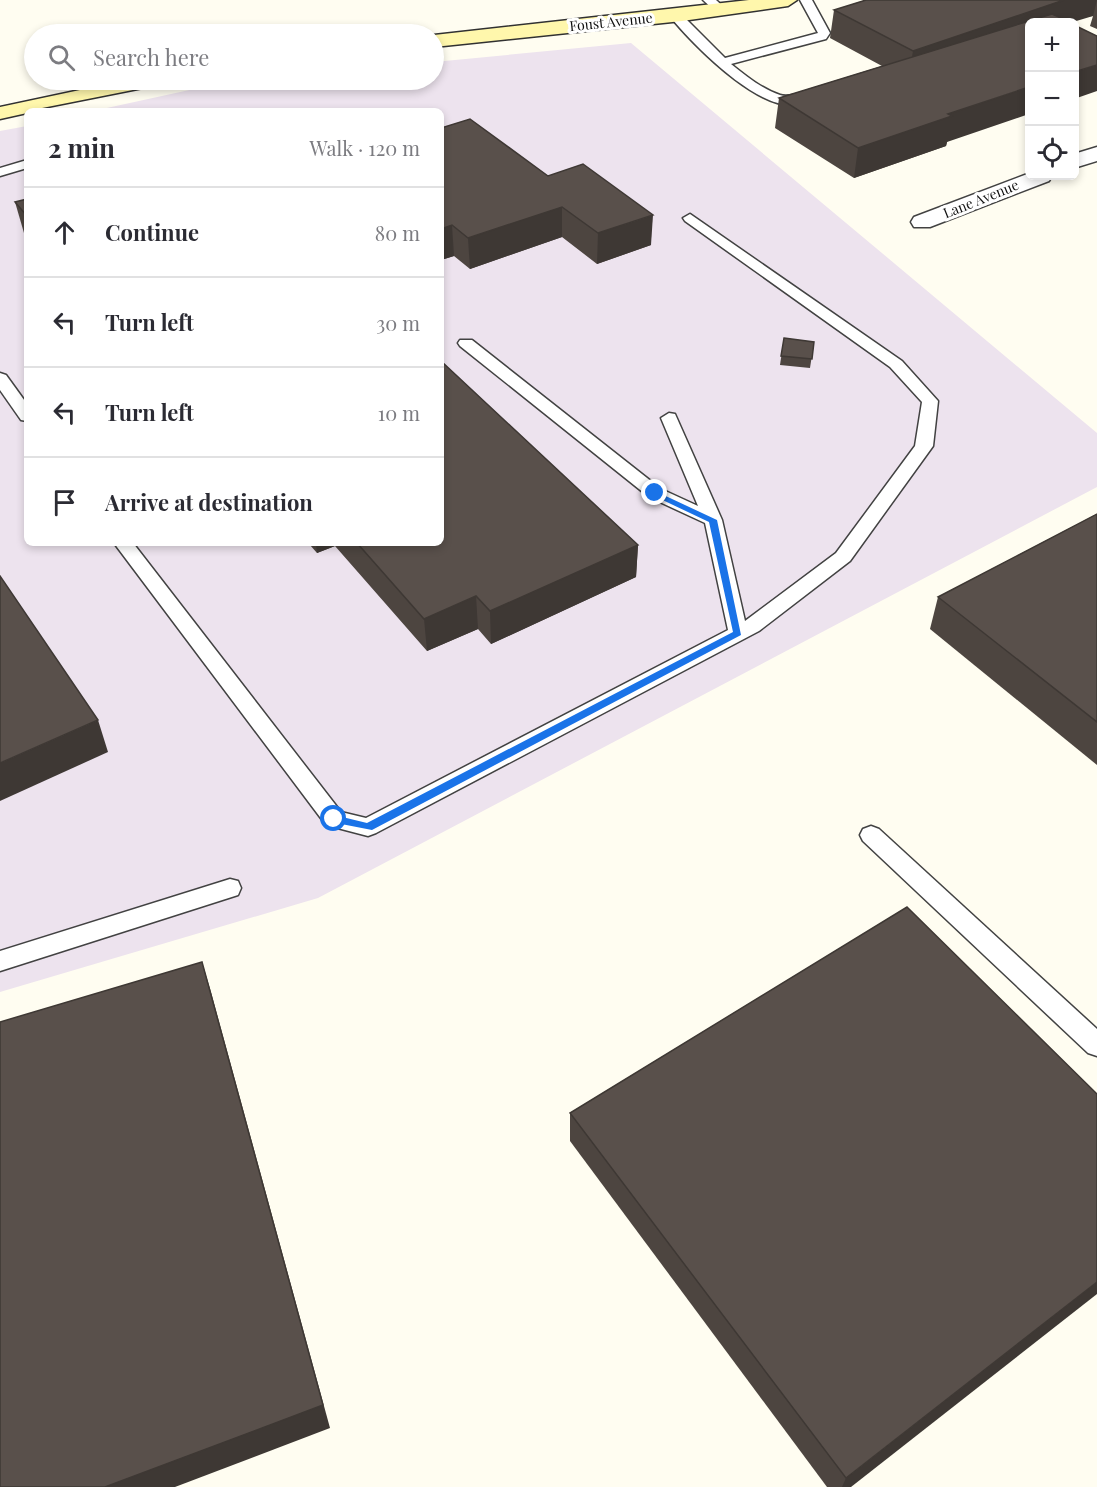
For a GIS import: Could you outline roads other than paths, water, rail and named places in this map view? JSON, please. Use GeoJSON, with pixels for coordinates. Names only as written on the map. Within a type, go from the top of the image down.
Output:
{"type":"FeatureCollection","features":[{"type":"Feature","properties":{"kind":"street","name":"Foust Avenue"},"geometry":{"type":"LineString","coordinates":[[444,40],[675,15],[715,5],[788,0]]}},
{"type":"Feature","properties":{"kind":"street"},"geometry":{"type":"LineString","coordinates":[[0,113],[107,90]]}},
{"type":"Feature","properties":{"kind":"street"},"geometry":{"type":"LineString","coordinates":[[1079,160],[1097,153]]}},
{"type":"Feature","properties":{"kind":"street","name":"Lane Avenue"},"geometry":{"type":"LineString","coordinates":[[922,222],[1031,180]]}},
{"type":"Feature","properties":{"kind":"lane"},"geometry":{"type":"LineString","coordinates":[[723,62],[822,36],[824,33],[806,0]]}},
{"type":"Feature","properties":{"kind":"lane"},"geometry":{"type":"LineString","coordinates":[[675,15],[723,62],[779,100],[823,93]]}},
{"type":"Feature","properties":{"kind":"lane"},"geometry":{"type":"LineString","coordinates":[[0,172],[24,165]]}},
{"type":"Feature","properties":{"kind":"lane"},"geometry":{"type":"LineString","coordinates":[[125,546],[334,819],[368,827],[752,626],[843,557],[924,446],[930,401],[896,364],[690,218]]}},
{"type":"Feature","properties":{"kind":"lane"},"geometry":{"type":"LineString","coordinates":[[466,343],[655,493],[713,520]]}},
{"type":"Feature","properties":{"kind":"lane"},"geometry":{"type":"LineString","coordinates":[[0,378],[24,412]]}},
{"type":"Feature","properties":{"kind":"lane"},"geometry":{"type":"LineString","coordinates":[[669,418],[713,520],[738,633]]}},
{"type":"Feature","properties":{"kind":"lane"},"geometry":{"type":"LineString","coordinates":[[871,835],[1097,1045]]}},
{"type":"Feature","properties":{"kind":"lane"},"geometry":{"type":"LineString","coordinates":[[0,960],[230,888]]}}]}
